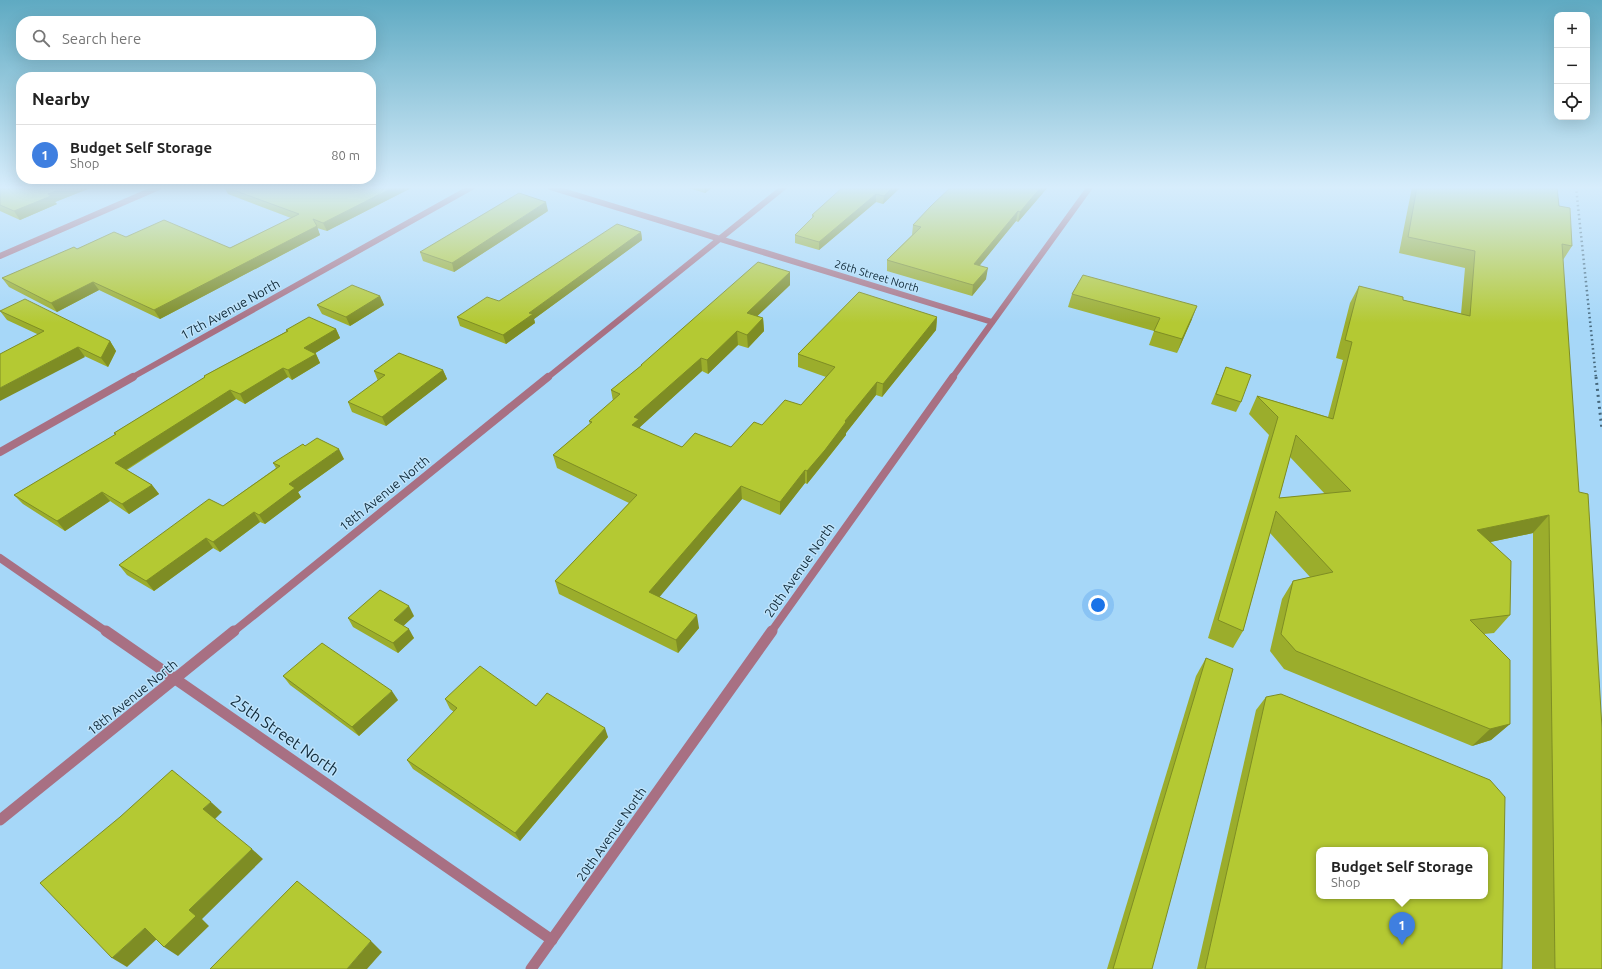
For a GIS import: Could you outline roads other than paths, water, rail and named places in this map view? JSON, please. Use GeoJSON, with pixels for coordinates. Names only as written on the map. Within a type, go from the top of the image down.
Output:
{"type":"FeatureCollection","features":[{"type":"Feature","properties":{"kind":"street"},"geometry":{"type":"LineString","coordinates":[[0,256],[55,232]]}},
{"type":"Feature","properties":{"kind":"street","name":"17th Avenue North"},"geometry":{"type":"LineString","coordinates":[[0,452],[391,232]]}},
{"type":"Feature","properties":{"kind":"street","name":"26th Street North"},"geometry":{"type":"LineString","coordinates":[[698,232],[992,322]]}},
{"type":"Feature","properties":{"kind":"street","name":"18th Avenue North"},"geometry":{"type":"LineString","coordinates":[[0,820],[728,232]]}},
{"type":"Feature","properties":{"kind":"street","name":"20th Avenue North"},"geometry":{"type":"LineString","coordinates":[[531,969],[1057,232]]}},
{"type":"Feature","properties":{"kind":"street","name":"25th Street North"},"geometry":{"type":"LineString","coordinates":[[0,558],[552,940]]}},
{"type":"Feature","properties":{"kind":"railway"},"geometry":{"type":"LineString","coordinates":[[1581,232],[1596,378]]}},
{"type":"Feature","properties":{"kind":"railway"},"geometry":{"type":"LineString","coordinates":[[1596,377],[1602,430]]}},
{"type":"Feature","properties":{"kind":"place","name":"Budget Self Storage"},"geometry":{"type":"Point","coordinates":[1402,945]}}]}
